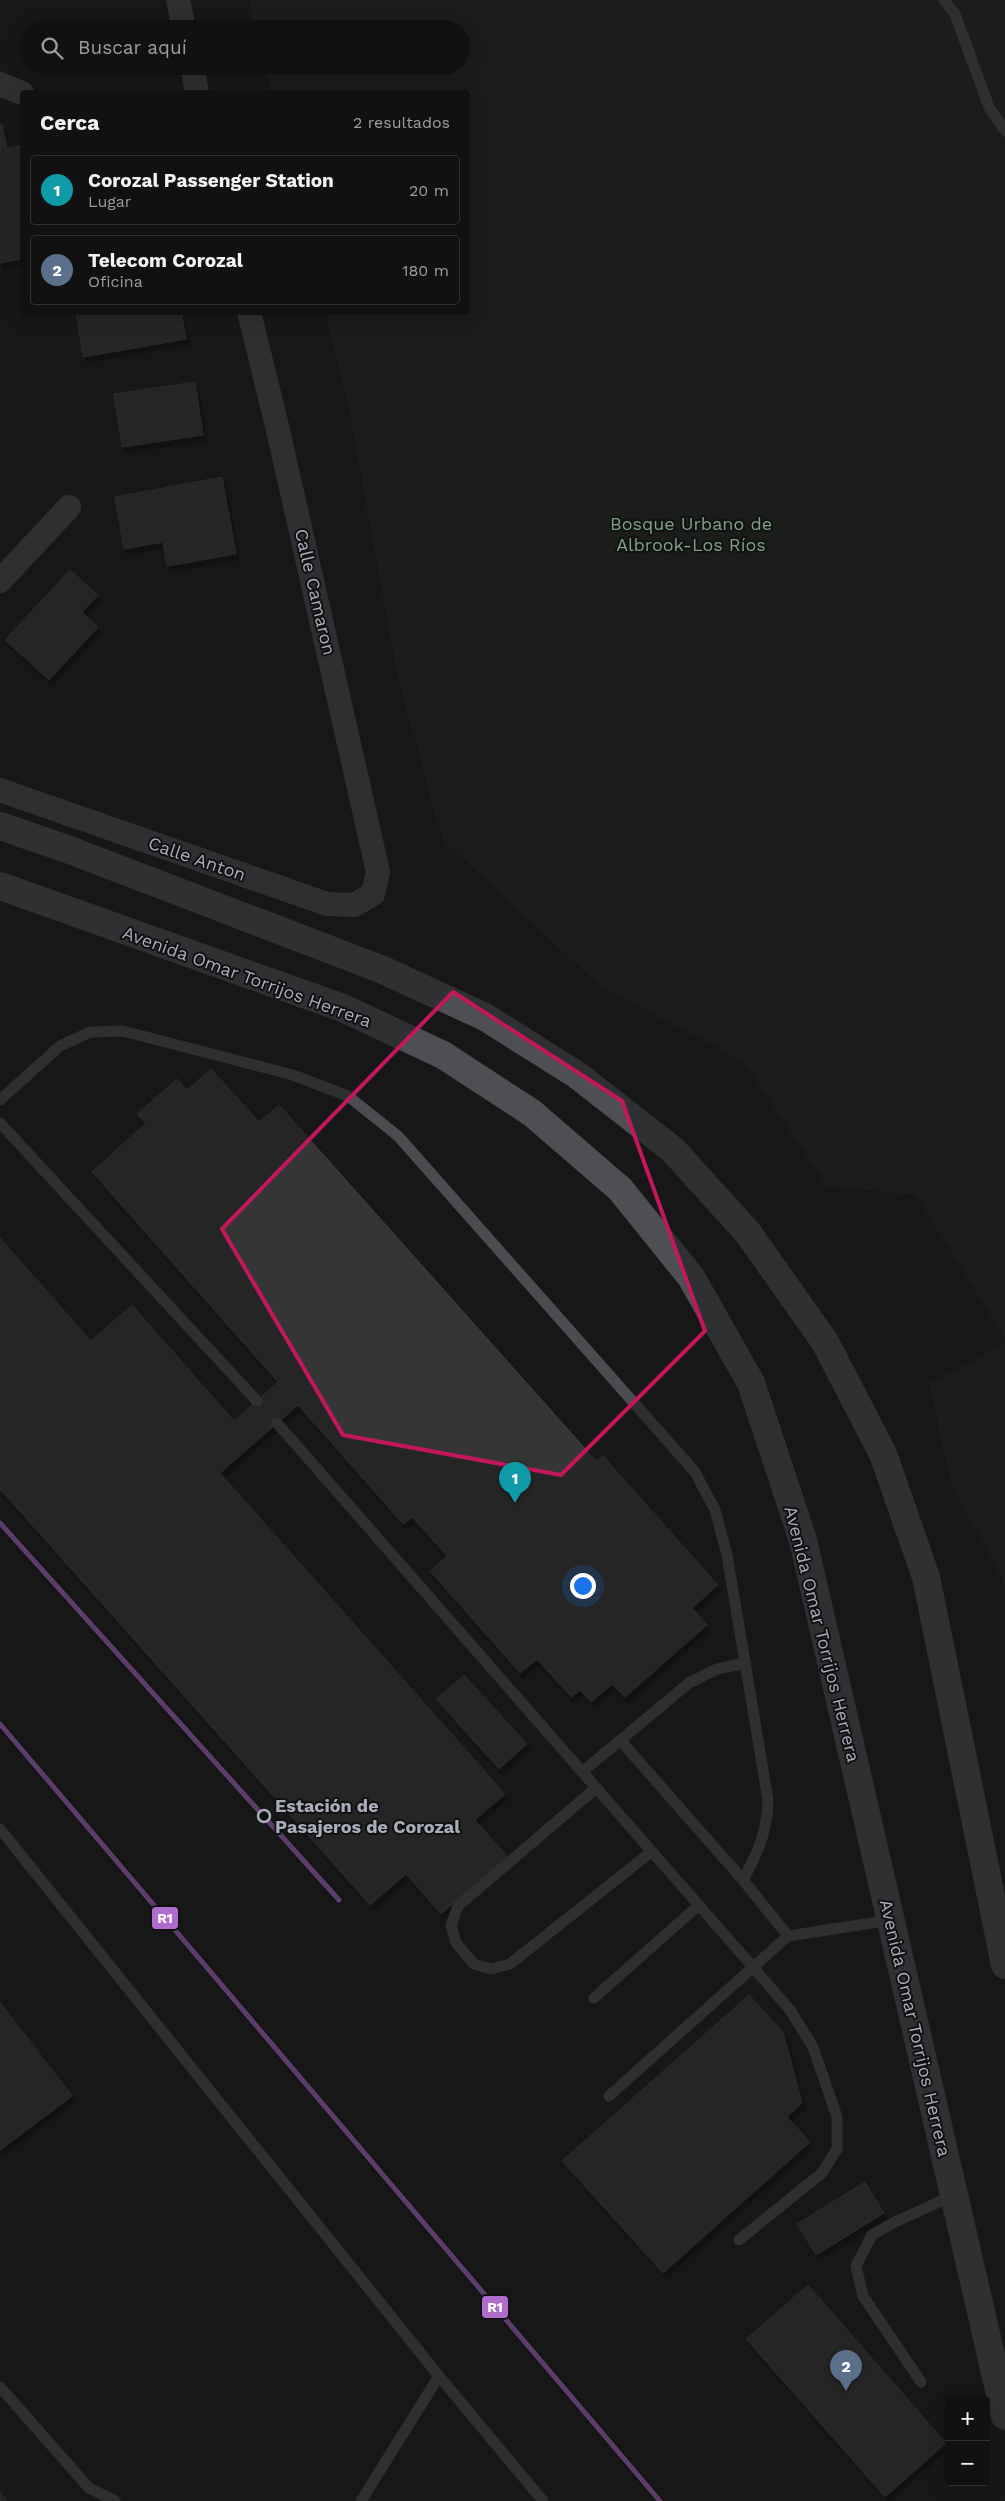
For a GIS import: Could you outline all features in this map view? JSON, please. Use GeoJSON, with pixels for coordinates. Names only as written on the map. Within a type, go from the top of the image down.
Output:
{"type":"FeatureCollection","features":[{"type":"Feature","properties":{"kind":"main road"},"geometry":{"type":"LineString","coordinates":[[0,826],[66,849],[383,970],[485,1018],[577,1075],[673,1150],[748,1233],[825,1342],[882,1454],[926,1577],[1005,1960]]}},
{"type":"Feature","properties":{"kind":"main road","name":"Avenida Omar Torrijos Herrera"},"geometry":{"type":"LineString","coordinates":[[0,886],[343,1008],[443,1055],[532,1113],[620,1189],[691,1277],[751,1384],[803,1540],[1005,2416]]}},
{"type":"Feature","properties":{"kind":"street"},"geometry":{"type":"LineString","coordinates":[[178,0],[182,20]]}},
{"type":"Feature","properties":{"kind":"street"},"geometry":{"type":"LineString","coordinates":[[192,75],[192,90]]}},
{"type":"Feature","properties":{"kind":"street"},"geometry":{"type":"LineString","coordinates":[[0,84],[20,92]]}},
{"type":"Feature","properties":{"kind":"street","name":"Calle Camaron"},"geometry":{"type":"LineString","coordinates":[[250,315],[277,426],[378,872]]}},
{"type":"Feature","properties":{"kind":"street"},"geometry":{"type":"LineString","coordinates":[[0,581],[69,506]]}},
{"type":"Feature","properties":{"kind":"street","name":"Calle Anton"},"geometry":{"type":"LineString","coordinates":[[0,790],[327,904],[354,905],[373,894],[378,872]]}},
{"type":"Feature","properties":{"kind":"lane"},"geometry":{"type":"LineString","coordinates":[[944,0],[955,14],[989,107],[1005,130]]}},
{"type":"Feature","properties":{"kind":"lane"},"geometry":{"type":"LineString","coordinates":[[0,1100],[60,1046],[90,1032],[123,1031],[293,1075],[348,1096],[398,1136],[695,1472],[715,1510],[727,1555],[768,1800],[767,1824],[760,1849],[743,1880]]}},
{"type":"Feature","properties":{"kind":"lane"},"geometry":{"type":"LineString","coordinates":[[0,1123],[257,1401]]}},
{"type":"Feature","properties":{"kind":"lane"},"geometry":{"type":"LineString","coordinates":[[277,1424],[790,2010],[813,2046],[837,2117],[837,2149],[822,2173],[739,2240]]}},
{"type":"Feature","properties":{"kind":"lane"},"geometry":{"type":"LineString","coordinates":[[582,1772],[689,1684],[717,1669],[746,1663]]}},
{"type":"Feature","properties":{"kind":"lane"},"geometry":{"type":"LineString","coordinates":[[620,1740],[743,1880],[788,1936]]}},
{"type":"Feature","properties":{"kind":"lane"},"geometry":{"type":"LineString","coordinates":[[596,1788],[458,1906],[451,1925],[456,1943],[474,1964],[491,1969],[510,1964],[651,1852]]}},
{"type":"Feature","properties":{"kind":"lane"},"geometry":{"type":"LineString","coordinates":[[0,1829],[439,2376],[543,2501]]}},
{"type":"Feature","properties":{"kind":"lane"},"geometry":{"type":"LineString","coordinates":[[594,1998],[699,1905]]}},
{"type":"Feature","properties":{"kind":"lane"},"geometry":{"type":"LineString","coordinates":[[609,2096],[752,1966],[788,1936],[891,1920]]}},
{"type":"Feature","properties":{"kind":"lane"},"geometry":{"type":"LineString","coordinates":[[921,2382],[863,2296],[856,2266],[872,2235],[895,2222],[954,2195]]}},
{"type":"Feature","properties":{"kind":"lane"},"geometry":{"type":"LineString","coordinates":[[361,2501],[439,2376]]}},
{"type":"Feature","properties":{"kind":"lane"},"geometry":{"type":"LineString","coordinates":[[0,2387],[89,2488],[115,2501]]}},
{"type":"Feature","properties":{"kind":"highlighted area"},"geometry":{"type":"Polygon","coordinates":[[[453,992],[622,1101],[705,1331],[561,1475],[343,1435],[222,1229],[453,992]]]}},
{"type":"Feature","properties":{"kind":"green space","name":"Bosque Urbano de Albrook-Los Ríos"},"geometry":{"type":"Polygon","coordinates":[[[248,0],[1005,0],[1005,1339],[916,1195],[827,1186],[744,1062],[599,985],[442,839],[397,674],[350,415],[325,315],[470,315],[470,90],[271,90],[267,75],[470,75],[470,20],[253,20],[248,0]]]}},
{"type":"Feature","properties":{"kind":"green space"},"geometry":{"type":"Polygon","coordinates":[[[1005,1344],[1005,1597],[1003,1581],[950,1481],[929,1383],[1005,1344]]]}},
{"type":"Feature","properties":{"kind":"building"},"geometry":{"type":"Polygon","coordinates":[[[2,124],[7,148],[20,145],[20,259],[0,263],[0,125],[2,124]]]}},
{"type":"Feature","properties":{"kind":"building"},"geometry":{"type":"Polygon","coordinates":[[[76,315],[182,315],[186,339],[83,357],[76,315]]]}},
{"type":"Feature","properties":{"kind":"building"},"geometry":{"type":"Polygon","coordinates":[[[195,382],[203,435],[122,447],[114,394],[195,382]]]}},
{"type":"Feature","properties":{"kind":"building"},"geometry":{"type":"Polygon","coordinates":[[[222,477],[236,554],[167,566],[163,542],[124,549],[115,497],[222,477]]]}},
{"type":"Feature","properties":{"kind":"building"},"geometry":{"type":"Polygon","coordinates":[[[70,570],[98,595],[82,612],[98,627],[49,680],[5,640],[70,570]]]}},
{"type":"Feature","properties":{"kind":"building"},"geometry":{"type":"Polygon","coordinates":[[[211,1069],[259,1122],[279,1105],[596,1461],[603,1456],[718,1585],[692,1608],[707,1625],[625,1697],[612,1684],[591,1702],[580,1690],[571,1697],[537,1659],[520,1673],[430,1571],[447,1556],[412,1517],[403,1524],[298,1405],[220,1473],[505,1794],[475,1820],[507,1856],[441,1914],[406,1874],[370,1905],[0,1489],[0,1238],[91,1341],[132,1305],[234,1421],[278,1382],[92,1172],[146,1123],[137,1114],[177,1079],[187,1090],[211,1069]]]}},
{"type":"Feature","properties":{"kind":"building"},"geometry":{"type":"Polygon","coordinates":[[[464,1675],[527,1744],[499,1769],[436,1699],[464,1675]]]}},
{"type":"Feature","properties":{"kind":"building"},"geometry":{"type":"Polygon","coordinates":[[[749,1995],[783,2032],[802,2103],[787,2117],[810,2142],[663,2273],[562,2161],[749,1995]]]}},
{"type":"Feature","properties":{"kind":"building"},"geometry":{"type":"Polygon","coordinates":[[[0,2002],[72,2096],[0,2150],[0,2002]]]}},
{"type":"Feature","properties":{"kind":"building"},"geometry":{"type":"Polygon","coordinates":[[[865,2182],[884,2213],[816,2255],[797,2224],[865,2182]]]}},
{"type":"Feature","properties":{"kind":"building"},"geometry":{"type":"Polygon","coordinates":[[[808,2285],[945,2444],[885,2497],[746,2339],[808,2285]]]}},
{"type":"Feature","properties":{"kind":"building"},"geometry":{"type":"Polygon","coordinates":[[[0,2492],[7,2501],[0,2501],[0,2492]]]}},
{"type":"Feature","properties":{"kind":"railway"},"geometry":{"type":"LineString","coordinates":[[0,1724],[660,2501]]}},
{"type":"Feature","properties":{"kind":"transit line","name":"R1"},"geometry":{"type":"LineString","coordinates":[[0,1523],[339,1900]]}},
{"type":"Feature","properties":{"kind":"transit line","name":"R1"},"geometry":{"type":"LineString","coordinates":[[0,1724],[660,2501]]}},
{"type":"Feature","properties":{"kind":"place","name":"Corozal Passenger Station"},"geometry":{"type":"Point","coordinates":[515,1503]}},
{"type":"Feature","properties":{"kind":"place","name":"Estación de Pasajeros de Corozal"},"geometry":{"type":"Point","coordinates":[264,1816]}},
{"type":"Feature","properties":{"kind":"place","name":"Telecom Corozal"},"geometry":{"type":"Point","coordinates":[846,2391]}}]}
